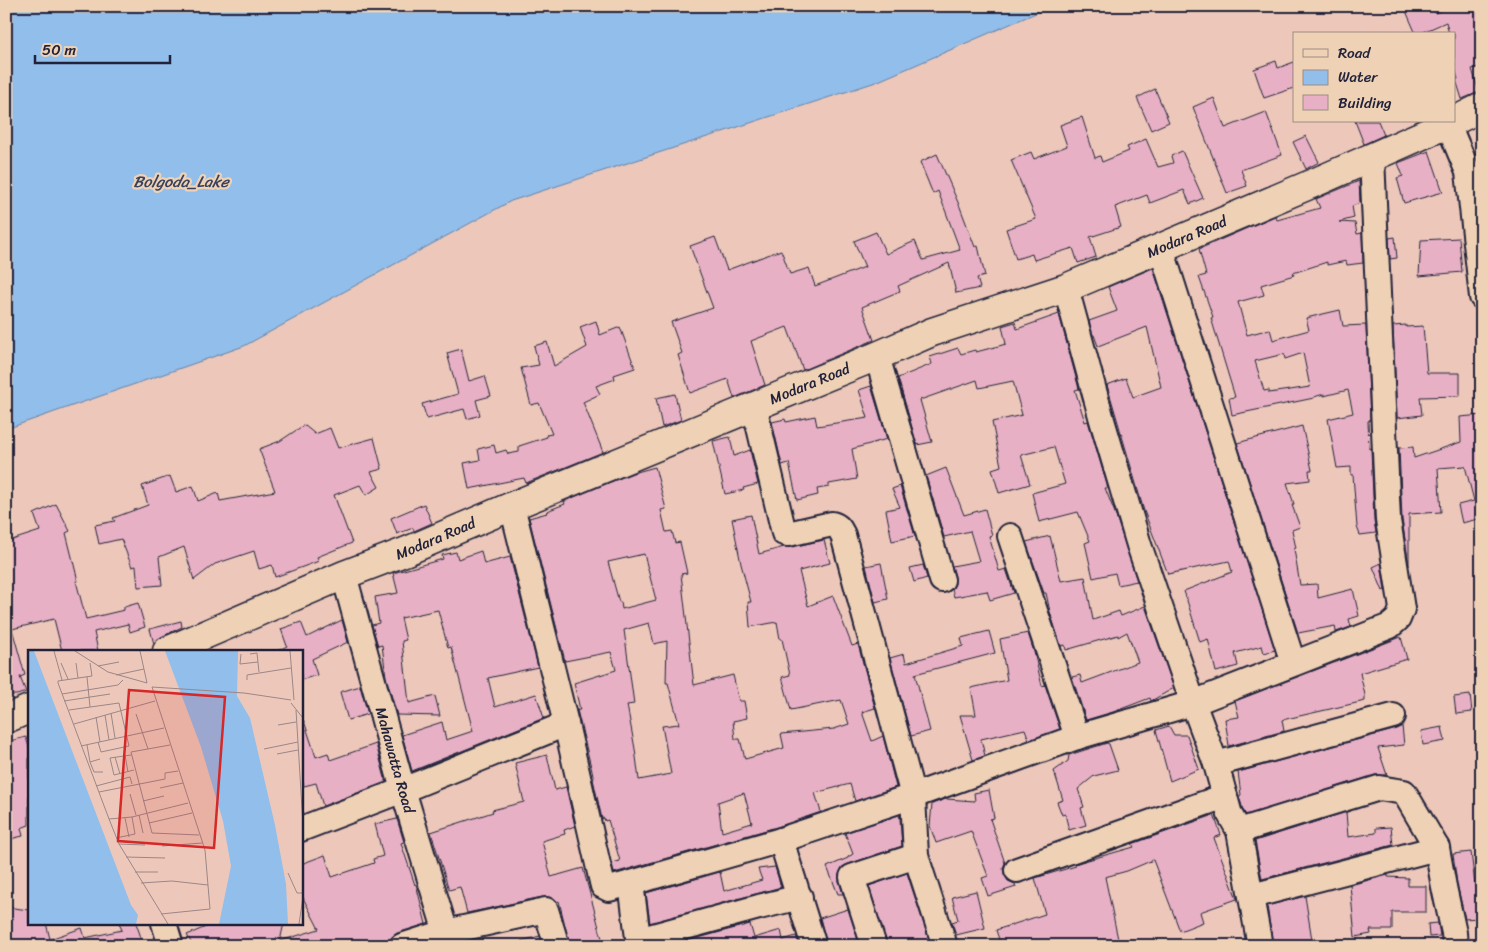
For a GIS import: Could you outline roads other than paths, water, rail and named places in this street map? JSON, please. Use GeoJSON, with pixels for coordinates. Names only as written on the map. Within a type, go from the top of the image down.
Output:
{"type":"FeatureCollection","features":[{"type":"Feature","properties":{"kind":"main road","name":"Modara Road"},"geometry":{"type":"LineString","coordinates":[[1456,120],[1482,107]]}},
{"type":"Feature","properties":{"kind":"main road","name":"Modara Road"},"geometry":{"type":"LineString","coordinates":[[169,650],[344,575],[407,551],[932,332],[1066,288],[1452,122]]}},
{"type":"Feature","properties":{"kind":"main road"},"geometry":{"type":"LineString","coordinates":[[6,719],[28,709]]}},
{"type":"Feature","properties":{"kind":"street"},"geometry":{"type":"LineString","coordinates":[[1452,122],[1468,172],[1482,297]]}},
{"type":"Feature","properties":{"kind":"street"},"geometry":{"type":"LineString","coordinates":[[512,506],[566,724],[603,886],[609,888],[781,840],[913,796],[1077,737],[1193,703],[1390,626],[1398,619],[1402,608],[1388,520],[1372,157]]}},
{"type":"Feature","properties":{"kind":"street"},"geometry":{"type":"LineString","coordinates":[[1161,248],[1293,663]]}},
{"type":"Feature","properties":{"kind":"street"},"geometry":{"type":"LineString","coordinates":[[1066,288],[1136,535],[1193,703],[1216,764],[1230,815],[1240,831],[1260,946]]}},
{"type":"Feature","properties":{"kind":"street"},"geometry":{"type":"LineString","coordinates":[[877,356],[942,580]]}},
{"type":"Feature","properties":{"kind":"street"},"geometry":{"type":"LineString","coordinates":[[754,406],[784,533],[788,534],[832,524],[837,525],[840,529],[913,796],[916,856],[945,946]]}},
{"type":"Feature","properties":{"kind":"street"},"geometry":{"type":"LineString","coordinates":[[1010,536],[1077,737]]}},
{"type":"Feature","properties":{"kind":"street","name":"Mahawatta Road"},"geometry":{"type":"LineString","coordinates":[[344,575],[403,790],[448,939]]}},
{"type":"Feature","properties":{"kind":"street"},"geometry":{"type":"LineString","coordinates":[[1216,764],[1393,716]]}},
{"type":"Feature","properties":{"kind":"street"},"geometry":{"type":"LineString","coordinates":[[302,829],[566,724]]}},
{"type":"Feature","properties":{"kind":"street"},"geometry":{"type":"LineString","coordinates":[[1240,831],[1379,788],[1404,792],[1437,848],[1455,946]]}},
{"type":"Feature","properties":{"kind":"street"},"geometry":{"type":"LineString","coordinates":[[1017,870],[1225,796]]}},
{"type":"Feature","properties":{"kind":"street"},"geometry":{"type":"LineString","coordinates":[[781,840],[814,946]]}},
{"type":"Feature","properties":{"kind":"street"},"geometry":{"type":"LineString","coordinates":[[1252,896],[1437,848]]}},
{"type":"Feature","properties":{"kind":"street"},"geometry":{"type":"LineString","coordinates":[[874,946],[852,877],[916,856]]}},
{"type":"Feature","properties":{"kind":"street"},"geometry":{"type":"LineString","coordinates":[[631,883],[638,943],[800,897]]}},
{"type":"Feature","properties":{"kind":"street"},"geometry":{"type":"LineString","coordinates":[[402,946],[448,939],[546,910],[557,946]]}},
{"type":"Feature","properties":{"kind":"street"},"geometry":{"type":"LineString","coordinates":[[164,924],[171,946]]}},
{"type":"Feature","properties":{"kind":"water","name":"Bolgoda_Lake"},"geometry":{"type":"Polygon","coordinates":[[[6,6],[1052,6],[876,82],[511,201],[244,346],[6,429],[6,6]]]}}]}
